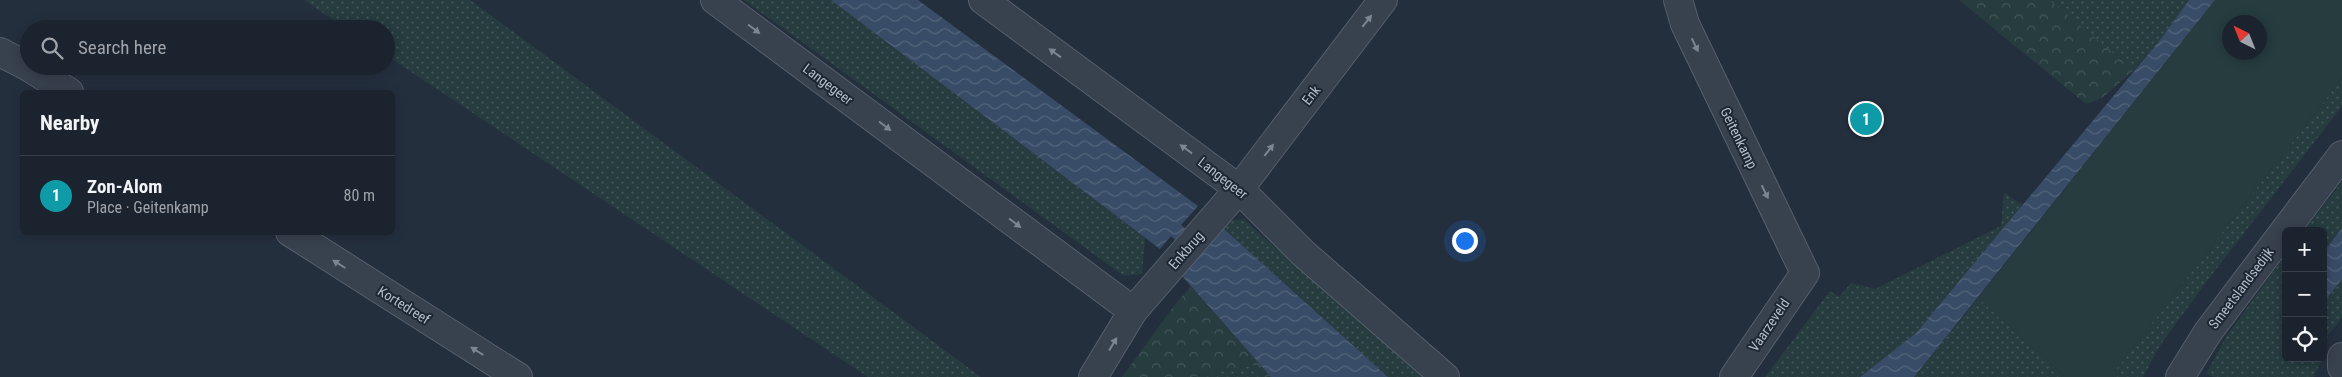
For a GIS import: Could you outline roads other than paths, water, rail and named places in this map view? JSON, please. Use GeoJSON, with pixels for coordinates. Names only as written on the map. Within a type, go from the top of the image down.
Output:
{"type":"FeatureCollection","features":[{"type":"Feature","properties":{"kind":"street","name":"Langegeer"},"geometry":{"type":"LineString","coordinates":[[715,0],[1133,311]]}},
{"type":"Feature","properties":{"kind":"street","name":"Langegeer"},"geometry":{"type":"LineString","coordinates":[[983,0],[1303,253],[1445,377]]}},
{"type":"Feature","properties":{"kind":"street","name":"Enk"},"geometry":{"type":"LineString","coordinates":[[1232,197],[1383,0]]}},
{"type":"Feature","properties":{"kind":"street","name":"Geitenkamp"},"geometry":{"type":"LineString","coordinates":[[1678,0],[1685,24],[1805,274]]}},
{"type":"Feature","properties":{"kind":"street"},"geometry":{"type":"LineString","coordinates":[[0,52],[20,62]]}},
{"type":"Feature","properties":{"kind":"street"},"geometry":{"type":"LineString","coordinates":[[42,75],[66,90]]}},
{"type":"Feature","properties":{"kind":"street","name":"Smeetslandsedijk"},"geometry":{"type":"LineString","coordinates":[[2180,377],[2208,332],[2342,155]]}},
{"type":"Feature","properties":{"kind":"street","name":"Enkbrug"},"geometry":{"type":"LineString","coordinates":[[1133,311],[1232,197]]}},
{"type":"Feature","properties":{"kind":"street","name":"Kortedreef"},"geometry":{"type":"LineString","coordinates":[[295,235],[518,377]]}},
{"type":"Feature","properties":{"kind":"street","name":"Vaarzeveld"},"geometry":{"type":"LineString","coordinates":[[1734,377],[1805,274]]}},
{"type":"Feature","properties":{"kind":"street"},"geometry":{"type":"LineString","coordinates":[[1093,377],[1133,311]]}},
{"type":"Feature","properties":{"kind":"street"},"geometry":{"type":"LineString","coordinates":[[2342,356],[2342,367]]}},
{"type":"Feature","properties":{"kind":"water"},"geometry":{"type":"Polygon","coordinates":[[[831,0],[918,0],[1198,206],[1181,225],[1207,247],[1223,228],[1388,377],[1271,377],[1182,276],[1196,260],[1171,236],[1160,249],[831,0]]]}},
{"type":"Feature","properties":{"kind":"water"},"geometry":{"type":"Polygon","coordinates":[[[2189,0],[2215,0],[1914,377],[1860,377],[1916,333],[2160,40],[2189,0]]]}},
{"type":"Feature","properties":{"kind":"water"},"geometry":{"type":"Polygon","coordinates":[[[2342,228],[2342,279],[2327,298],[2327,272],[2327,248],[2342,228]]]}},
{"type":"Feature","properties":{"kind":"place","name":"Zon-Alom"},"geometry":{"type":"Point","coordinates":[1866,119]}}]}
